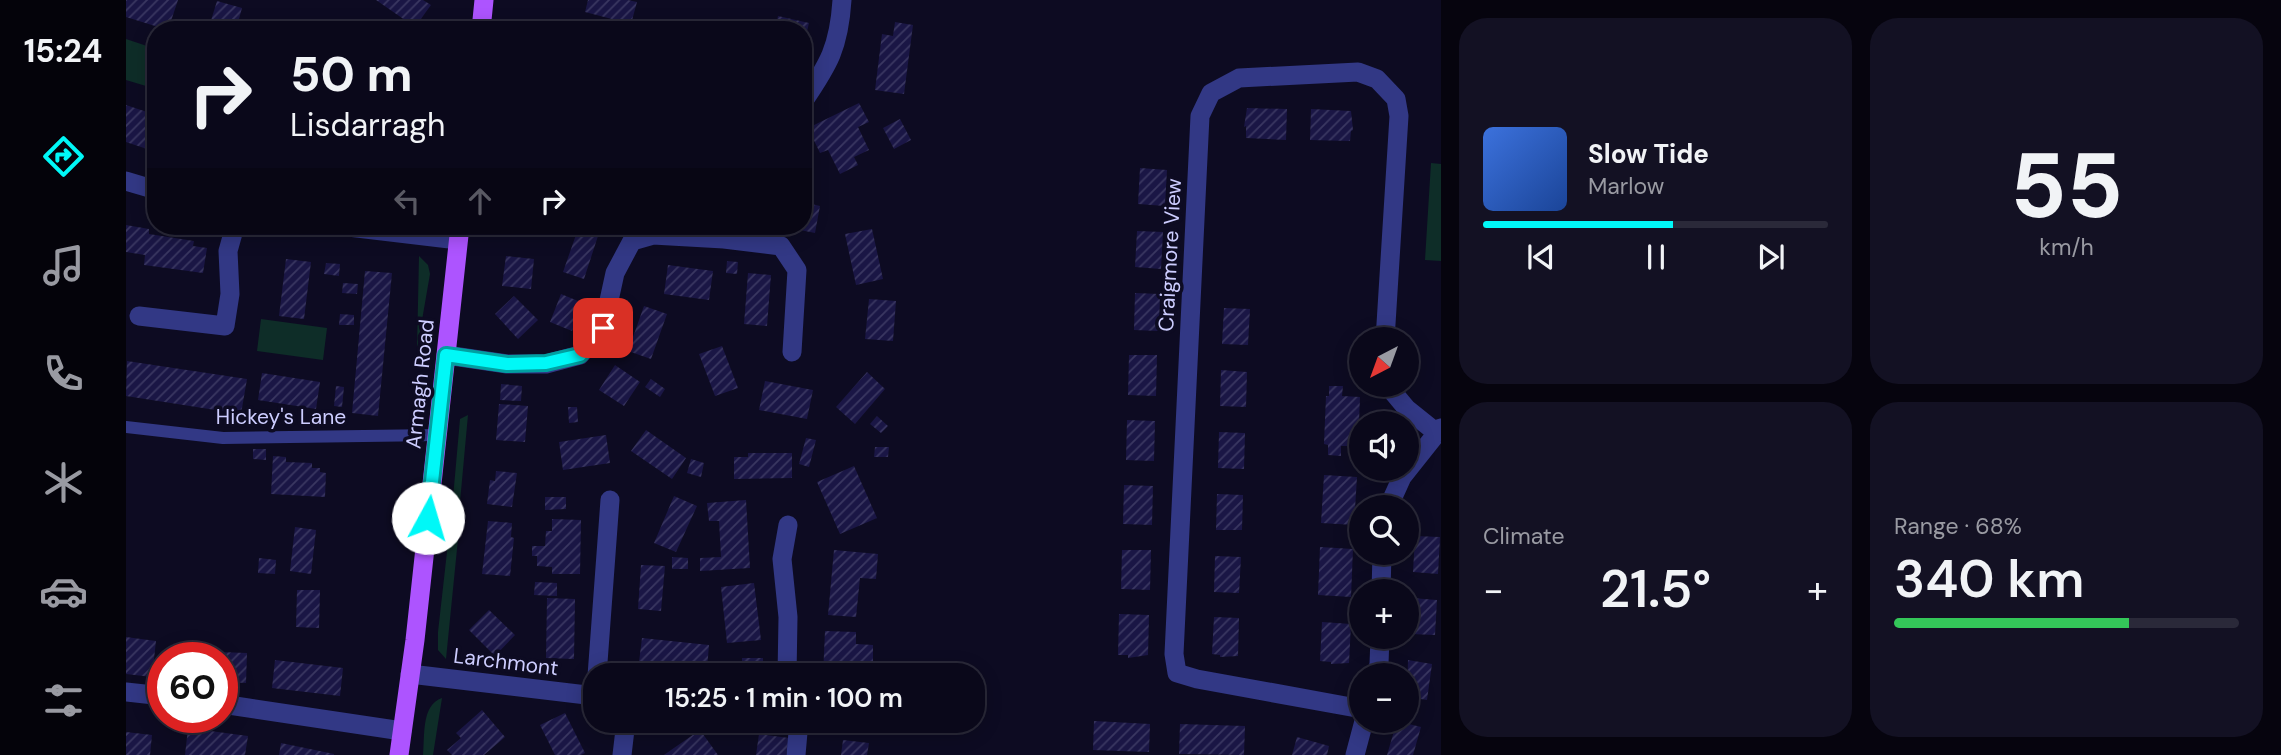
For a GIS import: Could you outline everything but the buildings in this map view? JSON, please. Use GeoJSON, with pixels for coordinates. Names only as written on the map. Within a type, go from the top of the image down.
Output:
{"type":"FeatureCollection","features":[{"type":"Feature","properties":{"kind":"main road"},"geometry":{"type":"LineString","coordinates":[[479,3],[480,21]]}},
{"type":"Feature","properties":{"kind":"main road","name":"Armagh Road"},"geometry":{"type":"LineString","coordinates":[[399,755],[459,235]]}},
{"type":"Feature","properties":{"kind":"street"},"geometry":{"type":"LineString","coordinates":[[812,89],[829,64],[841,28],[842,0]]}},
{"type":"Feature","properties":{"kind":"street","name":"Craigmore View"},"geometry":{"type":"LineString","coordinates":[[1349,707],[1177,673],[1174,654],[1200,116],[1212,93],[1239,78],[1358,72],[1377,79],[1396,99],[1399,116],[1386,327]]}},
{"type":"Feature","properties":{"kind":"street"},"geometry":{"type":"LineString","coordinates":[[126,181],[147,187]]}},
{"type":"Feature","properties":{"kind":"street"},"geometry":{"type":"LineString","coordinates":[[139,316],[225,326],[230,294],[228,251],[232,235]]}},
{"type":"Feature","properties":{"kind":"street"},"geometry":{"type":"LineString","coordinates":[[446,355],[507,364],[546,363],[580,355],[603,328],[615,273],[632,241],[653,235],[782,246],[797,270],[792,352]]}},
{"type":"Feature","properties":{"kind":"street"},"geometry":{"type":"LineString","coordinates":[[1394,495],[1402,477],[1439,430],[1407,409],[1397,397]]}},
{"type":"Feature","properties":{"kind":"street"},"geometry":{"type":"LineString","coordinates":[[598,663],[610,500]]}},
{"type":"Feature","properties":{"kind":"street"},"geometry":{"type":"LineString","coordinates":[[788,525],[782,559],[788,617],[788,663]]}},
{"type":"Feature","properties":{"kind":"street","name":"Larchmont"},"geometry":{"type":"LineString","coordinates":[[410,674],[583,695]]}},
{"type":"Feature","properties":{"kind":"street"},"geometry":{"type":"LineString","coordinates":[[126,692],[147,694]]}},
{"type":"Feature","properties":{"kind":"street"},"geometry":{"type":"LineString","coordinates":[[238,706],[402,731]]}},
{"type":"Feature","properties":{"kind":"street"},"geometry":{"type":"LineString","coordinates":[[622,755],[625,733]]}},
{"type":"Feature","properties":{"kind":"street"},"geometry":{"type":"LineString","coordinates":[[796,755],[798,733]]}},
{"type":"Feature","properties":{"kind":"street"},"geometry":{"type":"LineString","coordinates":[[1355,755],[1361,733]]}},
{"type":"Feature","properties":{"kind":"lane","name":"Hickey's Lane"},"geometry":{"type":"LineString","coordinates":[[126,427],[223,438],[437,435]]}},
{"type":"Feature","properties":{"kind":"green space"},"geometry":{"type":"Polygon","coordinates":[[[126,39],[147,46],[147,86],[126,80],[126,39]]]}},
{"type":"Feature","properties":{"kind":"green space"},"geometry":{"type":"Polygon","coordinates":[[[1431,163],[1441,164],[1441,261],[1425,260],[1431,163]]]}},
{"type":"Feature","properties":{"kind":"green space"},"geometry":{"type":"Polygon","coordinates":[[[419,256],[428,265],[430,274],[417,349],[419,256]]]}},
{"type":"Feature","properties":{"kind":"green space"},"geometry":{"type":"Polygon","coordinates":[[[261,319],[327,328],[323,360],[257,351],[261,319]]]}},
{"type":"Feature","properties":{"kind":"green space"},"geometry":{"type":"Polygon","coordinates":[[[468,415],[460,502],[453,498],[460,419],[468,415]]]}},
{"type":"Feature","properties":{"kind":"green space"},"geometry":{"type":"Polygon","coordinates":[[[459,529],[446,659],[438,650],[438,632],[449,534],[459,529]]]}},
{"type":"Feature","properties":{"kind":"green space"},"geometry":{"type":"Polygon","coordinates":[[[442,698],[433,755],[423,755],[427,714],[430,707],[442,698]]]}},
{"type":"Feature","properties":{"kind":"route"},"geometry":{"type":"LineString","coordinates":[[428,518],[446,355],[507,364],[546,363],[580,355],[603,328]]}}]}
